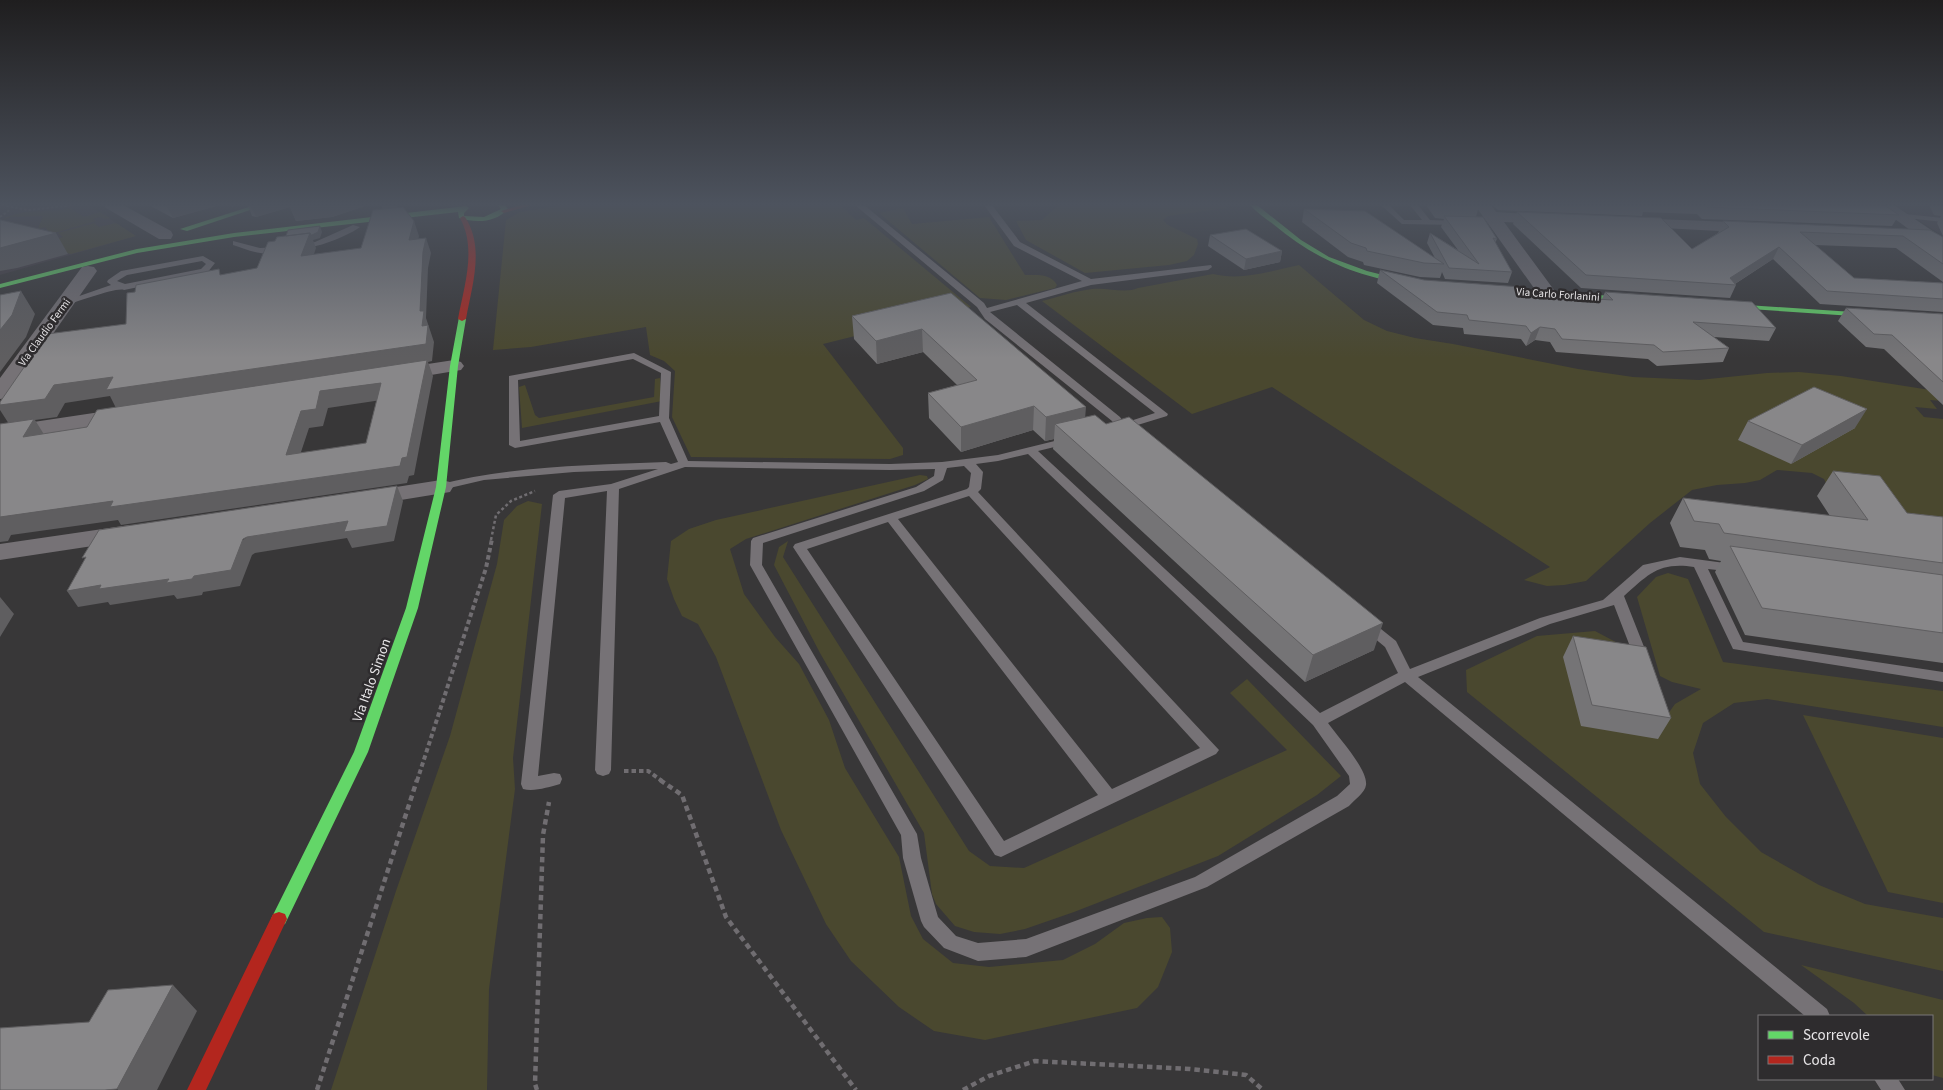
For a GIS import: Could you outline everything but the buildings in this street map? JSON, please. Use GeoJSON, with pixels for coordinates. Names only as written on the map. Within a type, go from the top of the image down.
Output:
{"type":"FeatureCollection","features":[{"type":"Feature","properties":{"kind":"street"},"geometry":{"type":"LineString","coordinates":[[40,275],[100,256]]}},
{"type":"Feature","properties":{"kind":"street"},"geometry":{"type":"LineString","coordinates":[[0,286],[121,256]]}},
{"type":"Feature","properties":{"kind":"street"},"geometry":{"type":"LineString","coordinates":[[0,294],[88,271],[160,256]]}},
{"type":"Feature","properties":{"kind":"street","name":"Via Italo Simon"},"geometry":{"type":"LineString","coordinates":[[196,1090],[361,752],[412,608],[441,487],[454,366],[472,256]]}},
{"type":"Feature","properties":{"kind":"street"},"geometry":{"type":"LineString","coordinates":[[1323,256],[1348,268],[1378,277],[1430,286]]}},
{"type":"Feature","properties":{"kind":"street"},"geometry":{"type":"LineString","coordinates":[[1519,256],[1548,294]]}},
{"type":"Feature","properties":{"kind":"street","name":"Via Claudio Fermi"},"geometry":{"type":"LineString","coordinates":[[0,393],[88,271]]}},
{"type":"Feature","properties":{"kind":"street","name":"Via Carlo Forlanini"},"geometry":{"type":"LineString","coordinates":[[1478,289],[1651,300]]}},
{"type":"Feature","properties":{"kind":"street"},"geometry":{"type":"LineString","coordinates":[[1709,304],[1943,320]]}},
{"type":"Feature","properties":{"kind":"street"},"geometry":{"type":"LineString","coordinates":[[380,377],[454,366]]}},
{"type":"Feature","properties":{"kind":"street"},"geometry":{"type":"LineString","coordinates":[[0,434],[146,412]]}},
{"type":"Feature","properties":{"kind":"street"},"geometry":{"type":"LineString","coordinates":[[338,502],[441,487]]}},
{"type":"Feature","properties":{"kind":"street"},"geometry":{"type":"LineString","coordinates":[[0,552],[154,529]]}},
{"type":"Feature","properties":{"kind":"lane"},"geometry":{"type":"LineString","coordinates":[[921,256],[981,305],[988,317],[1116,419],[1137,440]]}},
{"type":"Feature","properties":{"kind":"lane"},"geometry":{"type":"LineString","coordinates":[[1040,256],[1090,282]]}},
{"type":"Feature","properties":{"kind":"lane"},"geometry":{"type":"LineString","coordinates":[[66,302],[84,298],[118,284],[124,287],[204,271],[211,263],[203,258],[124,273],[111,282],[118,284]]}},
{"type":"Feature","properties":{"kind":"lane"},"geometry":{"type":"LineString","coordinates":[[985,311],[1090,282],[1208,267]]}},
{"type":"Feature","properties":{"kind":"lane"},"geometry":{"type":"LineString","coordinates":[[1018,302],[1163,414],[1103,432]]}},
{"type":"Feature","properties":{"kind":"lane"},"geometry":{"type":"LineString","coordinates":[[664,418],[515,445],[513,378],[634,356],[666,372],[664,418],[684,464]]}},
{"type":"Feature","properties":{"kind":"lane"},"geometry":{"type":"LineString","coordinates":[[441,487],[484,477],[574,469],[684,464],[890,467],[942,465],[998,458],[1085,436]]}},
{"type":"Feature","properties":{"kind":"lane"},"geometry":{"type":"LineString","coordinates":[[942,465],[938,478],[920,488],[757,541],[756,565],[909,834],[912,858],[930,921],[950,942],[978,952],[1026,948],[1201,882],[1343,801],[1358,786],[1357,775],[1318,721],[1030,450]]}},
{"type":"Feature","properties":{"kind":"lane"},"geometry":{"type":"LineString","coordinates":[[967,462],[977,472],[975,489],[799,547],[1001,850],[1211,750],[971,491]]}},
{"type":"Feature","properties":{"kind":"lane"},"geometry":{"type":"LineString","coordinates":[[554,780],[529,784],[559,495],[613,487],[684,464]]}},
{"type":"Feature","properties":{"kind":"lane"},"geometry":{"type":"LineString","coordinates":[[603,770],[613,487]]}},
{"type":"Feature","properties":{"kind":"lane"},"geometry":{"type":"LineString","coordinates":[[890,517],[1109,797]]}},
{"type":"Feature","properties":{"kind":"lane"},"geometry":{"type":"LineString","coordinates":[[1318,721],[1406,675],[1427,669],[1545,621],[1608,603],[1648,568],[1680,561],[1748,570]]}},
{"type":"Feature","properties":{"kind":"lane"},"geometry":{"type":"LineString","coordinates":[[1699,563],[1738,646],[1943,677]]}},
{"type":"Feature","properties":{"kind":"lane"},"geometry":{"type":"LineString","coordinates":[[1618,594],[1647,673]]}},
{"type":"Feature","properties":{"kind":"lane"},"geometry":{"type":"LineString","coordinates":[[1352,613],[1391,644],[1406,675],[1819,1015]]}},
{"type":"Feature","properties":{"kind":"lane"},"geometry":{"type":"LineString","coordinates":[[1885,1080],[1895,1090]]}},
{"type":"Feature","properties":{"kind":"path"},"geometry":{"type":"LineString","coordinates":[[317,1090],[486,568],[496,515],[511,502],[536,490],[559,495]]}},
{"type":"Feature","properties":{"kind":"path"},"geometry":{"type":"LineString","coordinates":[[603,770],[648,772],[682,794],[726,917],[856,1090]]}},
{"type":"Feature","properties":{"kind":"path"},"geometry":{"type":"LineString","coordinates":[[537,1090],[535,1084],[543,835],[554,780]]}},
{"type":"Feature","properties":{"kind":"path"},"geometry":{"type":"LineString","coordinates":[[963,1090],[989,1076],[1035,1061],[1190,1069],[1246,1075],[1262,1090]]}},
{"type":"Feature","properties":{"kind":"shaded area"},"geometry":{"type":"Polygon","coordinates":[[[0,256],[67,256],[0,275],[0,256]]]}},
{"type":"Feature","properties":{"kind":"shaded area"},"geometry":{"type":"Polygon","coordinates":[[[502,256],[910,256],[971,307],[823,344],[903,448],[903,455],[890,459],[691,457],[672,417],[675,371],[664,361],[650,355],[646,327],[531,347],[493,350],[502,256]]]}},
{"type":"Feature","properties":{"kind":"shaded area"},"geometry":{"type":"Polygon","coordinates":[[[930,256],[1013,256],[1025,275],[1051,278],[1057,285],[1055,288],[1006,300],[980,298],[930,256]]]}},
{"type":"Feature","properties":{"kind":"shaded area"},"geometry":{"type":"Polygon","coordinates":[[[1054,256],[1193,256],[1187,261],[1169,265],[1085,273],[1054,256]]]}},
{"type":"Feature","properties":{"kind":"shaded area"},"geometry":{"type":"Polygon","coordinates":[[[1299,265],[1364,320],[1387,331],[1415,338],[1578,369],[1633,377],[1699,380],[1767,373],[1799,372],[1841,376],[1943,392],[1943,401],[1930,400],[1937,409],[1915,407],[1924,417],[1943,419],[1943,545],[1830,491],[1824,479],[1812,473],[1777,470],[1760,480],[1692,490],[1650,523],[1586,581],[1547,586],[1524,580],[1550,567],[1272,387],[1192,414],[1042,301],[1092,289],[1127,290],[1213,274],[1246,276],[1299,265]]]}},
{"type":"Feature","properties":{"kind":"shaded area"},"geometry":{"type":"Polygon","coordinates":[[[660,378],[662,401],[522,428],[519,387],[525,385],[535,415],[539,418],[654,397],[655,379],[660,378]]]}},
{"type":"Feature","properties":{"kind":"shaded area"},"geometry":{"type":"Polygon","coordinates":[[[920,475],[927,476],[928,479],[915,485],[746,539],[730,549],[744,594],[775,637],[799,664],[829,720],[845,768],[899,857],[911,916],[923,939],[953,963],[989,967],[1063,960],[1095,944],[1124,923],[1162,917],[1170,928],[1172,952],[1158,987],[1137,1008],[985,1040],[934,1031],[899,1007],[851,961],[826,924],[781,830],[716,657],[698,624],[682,616],[674,599],[667,579],[671,541],[689,529],[716,520],[920,475]]]}},
{"type":"Feature","properties":{"kind":"shaded area"},"geometry":{"type":"Polygon","coordinates":[[[528,501],[542,504],[513,758],[515,789],[489,989],[487,1090],[331,1090],[396,891],[450,736],[497,564],[504,520],[517,506],[528,501]]]}},
{"type":"Feature","properties":{"kind":"shaded area"},"geometry":{"type":"Polygon","coordinates":[[[788,541],[783,557],[969,851],[990,866],[1024,868],[1287,750],[1230,693],[1247,679],[1341,776],[1317,795],[1218,856],[1074,912],[1025,929],[1000,934],[974,932],[955,926],[936,904],[932,894],[924,833],[820,653],[774,565],[779,547],[788,541]]]}},
{"type":"Feature","properties":{"kind":"shaded area"},"geometry":{"type":"Polygon","coordinates":[[[1668,573],[1688,579],[1723,662],[1943,691],[1943,727],[1767,699],[1734,703],[1703,723],[1693,753],[1700,784],[1726,817],[1761,852],[1819,885],[1865,904],[1943,918],[1943,971],[1764,932],[1467,692],[1466,670],[1537,636],[1595,631],[1627,648],[1660,725],[1675,704],[1701,689],[1672,682],[1660,676],[1637,597],[1656,577],[1668,573]]]}},
{"type":"Feature","properties":{"kind":"shaded area"},"geometry":{"type":"Polygon","coordinates":[[[1803,715],[1943,738],[1943,903],[1888,892],[1803,715]]]}},
{"type":"Feature","properties":{"kind":"shaded area"},"geometry":{"type":"Polygon","coordinates":[[[1801,965],[1943,1000],[1943,1078],[1933,1075],[1933,1015],[1867,1015],[1854,1003],[1801,965]]]}},
{"type":"Feature","properties":{"kind":"traffic: fast"},"geometry":{"type":"LineString","coordinates":[[0,286],[118,256]]}},
{"type":"Feature","properties":{"kind":"traffic: fast"},"geometry":{"type":"LineString","coordinates":[[1323,256],[1364,273],[1415,284]]}},
{"type":"Feature","properties":{"kind":"traffic: fast"},"geometry":{"type":"LineString","coordinates":[[1488,289],[1640,300]]}},
{"type":"Feature","properties":{"kind":"traffic: fast"},"geometry":{"type":"LineString","coordinates":[[1720,305],[1943,320]]}},
{"type":"Feature","properties":{"kind":"traffic: fast"},"geometry":{"type":"LineString","coordinates":[[279,919],[361,752],[412,608],[441,487],[454,366],[462,319]]}},
{"type":"Feature","properties":{"kind":"traffic: jam"},"geometry":{"type":"LineString","coordinates":[[462,319],[472,256]]}},
{"type":"Feature","properties":{"kind":"traffic: jam"},"geometry":{"type":"LineString","coordinates":[[196,1090],[279,919]]}}]}
